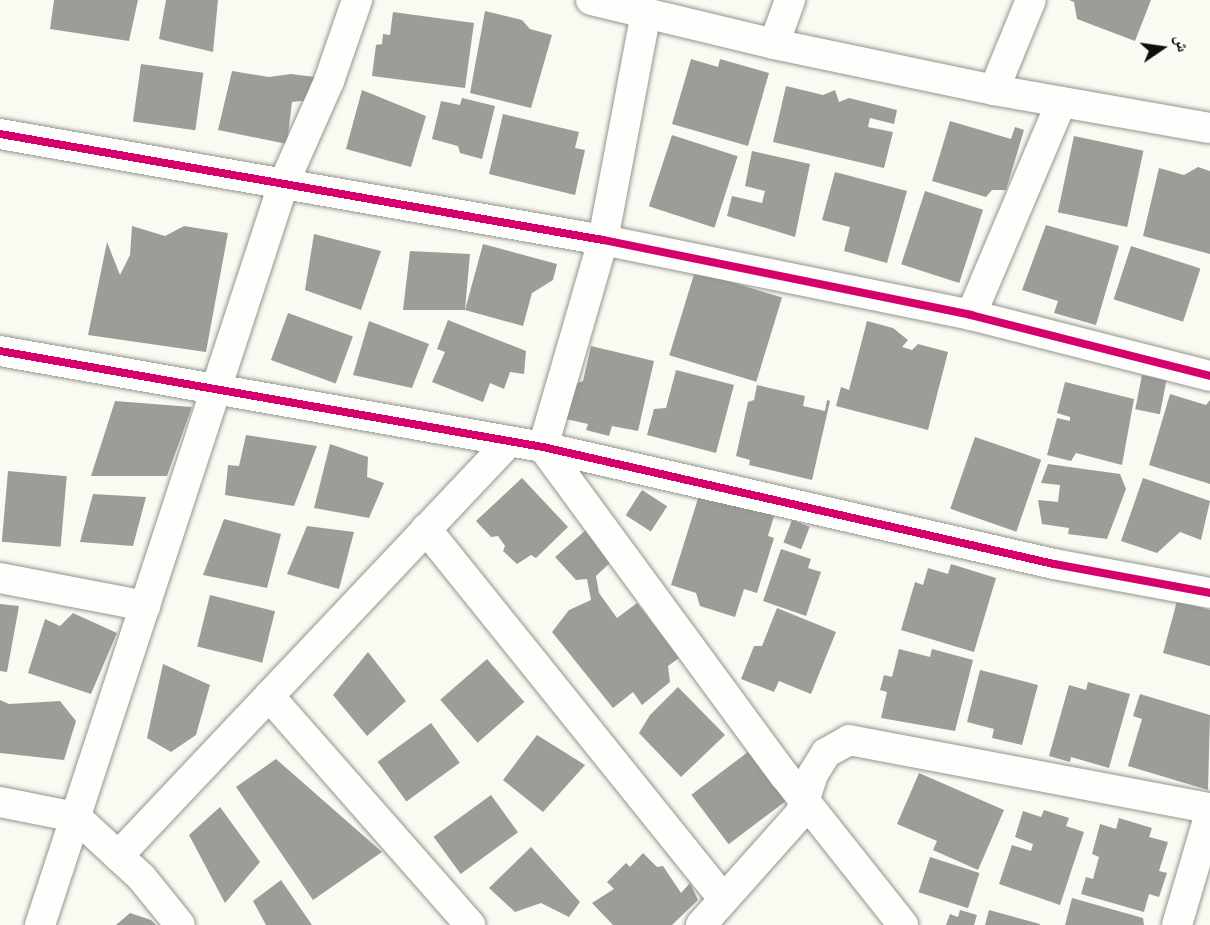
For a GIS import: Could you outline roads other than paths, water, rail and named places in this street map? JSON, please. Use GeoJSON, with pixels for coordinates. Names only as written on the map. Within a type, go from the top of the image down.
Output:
{"type":"FeatureCollection","features":[{"type":"Feature","properties":{"kind":"street"},"geometry":{"type":"LineString","coordinates":[[40,925],[283,185],[329,81],[357,0]]}},
{"type":"Feature","properties":{"kind":"street"},"geometry":{"type":"LineString","coordinates":[[591,0],[774,44],[994,90],[1210,128]]}},
{"type":"Feature","properties":{"kind":"street"},"geometry":{"type":"LineString","coordinates":[[774,44],[790,0]]}},
{"type":"Feature","properties":{"kind":"street"},"geometry":{"type":"LineString","coordinates":[[994,90],[1030,0]]}},
{"type":"Feature","properties":{"kind":"street"},"geometry":{"type":"LineString","coordinates":[[543,447],[603,240],[646,12]]}},
{"type":"Feature","properties":{"kind":"street"},"geometry":{"type":"LineString","coordinates":[[970,315],[1061,103]]}},
{"type":"Feature","properties":{"kind":"street"},"geometry":{"type":"LineString","coordinates":[[0,134],[603,240],[970,315],[1210,376]]}},
{"type":"Feature","properties":{"kind":"street"},"geometry":{"type":"LineString","coordinates":[[0,351],[543,447],[1054,564],[1210,593]]}},
{"type":"Feature","properties":{"kind":"street"},"geometry":{"type":"LineString","coordinates":[[118,856],[508,442]]}},
{"type":"Feature","properties":{"kind":"street"},"geometry":{"type":"LineString","coordinates":[[543,447],[803,799],[903,925]]}},
{"type":"Feature","properties":{"kind":"street"},"geometry":{"type":"LineString","coordinates":[[426,529],[724,899]]}},
{"type":"Feature","properties":{"kind":"street"},"geometry":{"type":"LineString","coordinates":[[0,578],[145,606]]}},
{"type":"Feature","properties":{"kind":"street"},"geometry":{"type":"LineString","coordinates":[[269,696],[470,925]]}},
{"type":"Feature","properties":{"kind":"street"},"geometry":{"type":"LineString","coordinates":[[701,925],[794,823],[826,753],[849,740],[1210,808]]}},
{"type":"Feature","properties":{"kind":"street"},"geometry":{"type":"LineString","coordinates":[[0,802],[76,817],[118,856],[180,925]]}},
{"type":"Feature","properties":{"kind":"street"},"geometry":{"type":"LineString","coordinates":[[1177,925],[1210,813]]}}]}
